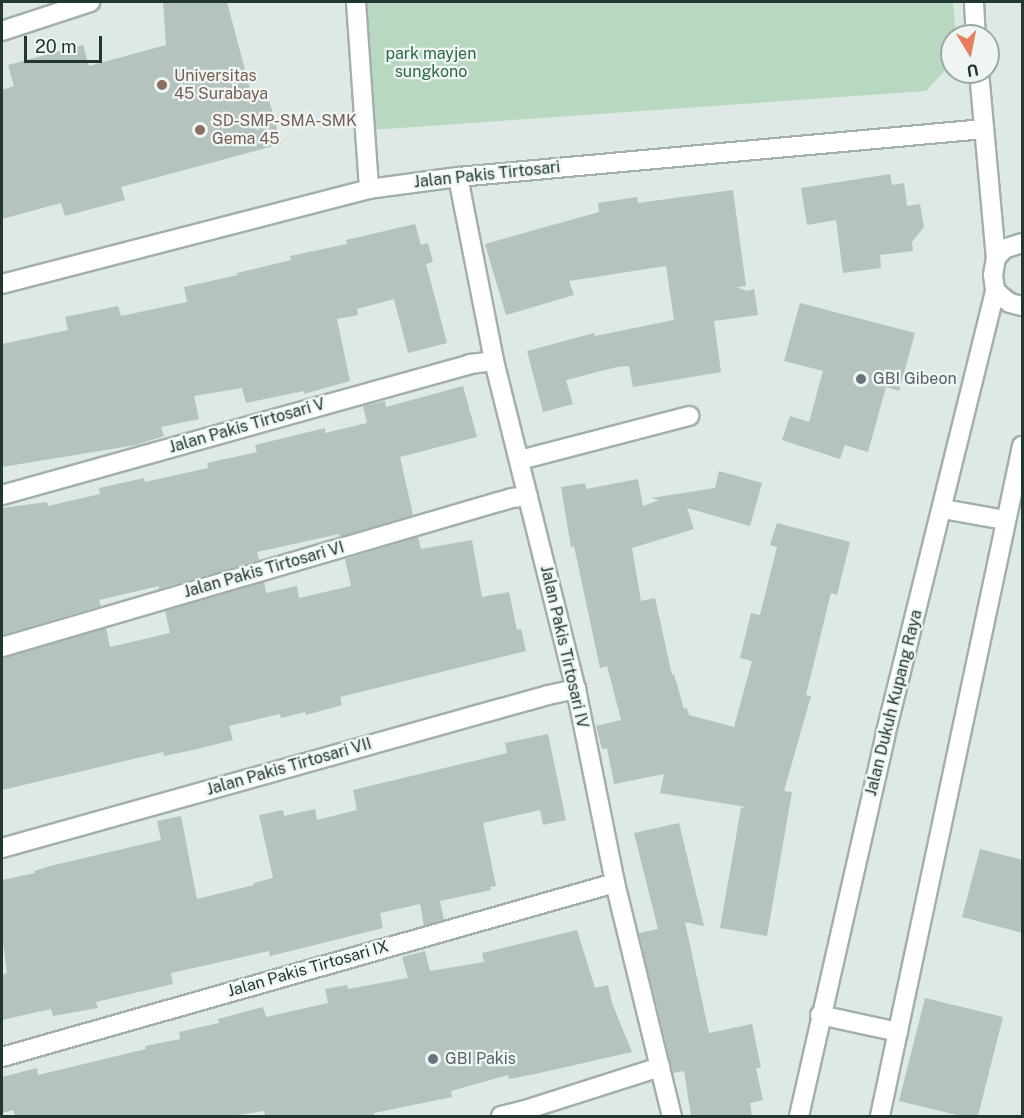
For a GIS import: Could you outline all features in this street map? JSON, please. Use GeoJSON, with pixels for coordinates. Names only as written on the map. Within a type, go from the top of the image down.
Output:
{"type":"FeatureCollection","features":[{"type":"Feature","properties":{"kind":"street"},"geometry":{"type":"LineString","coordinates":[[2,31],[90,2]]}},
{"type":"Feature","properties":{"kind":"street"},"geometry":{"type":"LineString","coordinates":[[356,2],[369,189]]}},
{"type":"Feature","properties":{"kind":"street"},"geometry":{"type":"LineString","coordinates":[[974,2],[975,24]]}},
{"type":"Feature","properties":{"kind":"street","name":"Jalan Dukuh Kupang Raya"},"geometry":{"type":"LineString","coordinates":[[799,1116],[820,1015],[885,736],[943,509],[995,290],[993,274],[996,258],[980,84]]}},
{"type":"Feature","properties":{"kind":"street","name":"Jalan Pakis Tirtosari"},"geometry":{"type":"LineString","coordinates":[[2,284],[369,189],[458,177],[984,129]]}},
{"type":"Feature","properties":{"kind":"street","name":"Jalan Pakis Tirtosari IV"},"geometry":{"type":"LineString","coordinates":[[458,177],[494,361],[576,690],[615,883],[672,1116]]}},
{"type":"Feature","properties":{"kind":"street"},"geometry":{"type":"LineString","coordinates":[[996,258],[1004,249],[1023,243]]}},
{"type":"Feature","properties":{"kind":"street"},"geometry":{"type":"LineString","coordinates":[[995,290],[1010,303],[1023,306]]}},
{"type":"Feature","properties":{"kind":"street","name":"Jalan Pakis Tirtosari V"},"geometry":{"type":"LineString","coordinates":[[2,495],[470,364],[494,361]]}},
{"type":"Feature","properties":{"kind":"street"},"geometry":{"type":"LineString","coordinates":[[520,460],[689,416]]}},
{"type":"Feature","properties":{"kind":"street"},"geometry":{"type":"LineString","coordinates":[[880,1116],[1005,520],[1023,446]]}},
{"type":"Feature","properties":{"kind":"street","name":"Jalan Pakis Tirtosari VI"},"geometry":{"type":"LineString","coordinates":[[2,647],[512,498],[528,496]]}},
{"type":"Feature","properties":{"kind":"street"},"geometry":{"type":"LineString","coordinates":[[943,509],[1005,520]]}},
{"type":"Feature","properties":{"kind":"street","name":"Jalan Pakis Tirtosari VII"},"geometry":{"type":"LineString","coordinates":[[2,848],[548,694],[576,690]]}},
{"type":"Feature","properties":{"kind":"street","name":"Jalan Pakis Tirtosari IX"},"geometry":{"type":"LineString","coordinates":[[2,1057],[615,883]]}},
{"type":"Feature","properties":{"kind":"street"},"geometry":{"type":"LineString","coordinates":[[820,1015],[898,1032]]}},
{"type":"Feature","properties":{"kind":"street"},"geometry":{"type":"LineString","coordinates":[[501,1116],[525,1113],[660,1067]]}},
{"type":"Feature","properties":{"kind":"green space","name":"park mayjen sungkono"},"geometry":{"type":"Polygon","coordinates":[[[364,2],[953,2],[955,24],[940,24],[940,76],[926,91],[371,130],[364,2]]]}},
{"type":"Feature","properties":{"kind":"building","name":"SD-SMP-SMA-SMK Gema 45"},"geometry":{"type":"Polygon","coordinates":[[[163,2],[227,2],[252,96],[267,92],[281,144],[121,187],[125,200],[65,216],[61,203],[2,219],[2,90],[14,86],[8,65],[83,45],[89,66],[166,45],[163,2]]]}},
{"type":"Feature","properties":{"kind":"building"},"geometry":{"type":"Polygon","coordinates":[[[890,174],[892,185],[904,183],[907,206],[920,204],[924,227],[912,242],[913,251],[880,255],[881,268],[843,273],[836,220],[807,225],[801,188],[890,174]]]}},
{"type":"Feature","properties":{"kind":"building"},"geometry":{"type":"Polygon","coordinates":[[[733,190],[746,286],[736,287],[747,291],[754,289],[758,315],[714,321],[721,372],[633,387],[629,366],[617,367],[566,380],[573,404],[543,412],[527,351],[594,333],[595,336],[674,320],[666,266],[569,281],[574,295],[506,315],[485,244],[599,212],[598,203],[637,197],[638,203],[733,190]]]}},
{"type":"Feature","properties":{"kind":"building"},"geometry":{"type":"Polygon","coordinates":[[[415,224],[421,245],[428,243],[433,262],[426,264],[447,343],[408,353],[394,299],[357,309],[358,315],[337,319],[350,381],[304,394],[304,391],[246,403],[242,388],[194,396],[199,419],[161,427],[164,436],[136,445],[2,467],[2,344],[68,330],[65,317],[118,306],[121,316],[187,302],[184,287],[291,260],[290,256],[347,244],[346,240],[415,224]]]}},
{"type":"Feature","properties":{"kind":"building","name":"GBI Gibeon"},"geometry":{"type":"Polygon","coordinates":[[[800,303],[915,333],[899,391],[886,387],[868,452],[845,445],[840,459],[782,440],[790,416],[809,422],[823,371],[784,361],[800,303]]]}},
{"type":"Feature","properties":{"kind":"building"},"geometry":{"type":"Polygon","coordinates":[[[463,386],[477,437],[400,457],[413,515],[340,537],[339,534],[257,552],[259,560],[159,589],[159,586],[99,600],[101,606],[2,635],[2,508],[47,502],[48,506],[100,494],[99,488],[144,478],[145,482],[208,468],[207,463],[257,452],[255,445],[325,428],[325,433],[367,423],[363,406],[385,401],[386,407],[463,386]]]}},
{"type":"Feature","properties":{"kind":"building"},"geometry":{"type":"Polygon","coordinates":[[[719,471],[762,483],[750,526],[687,508],[694,529],[632,548],[641,601],[655,598],[672,675],[674,674],[684,709],[687,708],[689,715],[734,727],[752,661],[740,658],[751,613],[760,615],[777,547],[770,545],[777,523],[850,542],[837,595],[831,593],[806,695],[811,696],[784,791],[792,792],[767,936],[720,928],[741,808],[746,807],[660,793],[664,774],[614,784],[607,748],[602,749],[596,726],[621,720],[607,666],[600,668],[574,546],[571,547],[561,487],[585,483],[586,489],[638,479],[643,506],[659,500],[651,498],[715,488],[719,471]]]}},
{"type":"Feature","properties":{"kind":"building"},"geometry":{"type":"Polygon","coordinates":[[[418,537],[421,549],[472,540],[482,597],[509,592],[517,630],[521,629],[526,651],[340,697],[342,705],[306,715],[305,712],[281,718],[280,714],[229,726],[233,740],[164,756],[163,752],[2,790],[2,658],[106,628],[110,647],[170,633],[165,611],[264,582],[266,593],[297,586],[299,598],[351,586],[345,559],[418,537]]]}},
{"type":"Feature","properties":{"kind":"building"},"geometry":{"type":"Polygon","coordinates":[[[548,734],[566,820],[543,825],[540,810],[483,823],[496,886],[490,887],[491,890],[440,901],[444,920],[424,926],[420,904],[380,913],[383,928],[270,956],[269,951],[171,973],[173,984],[96,1002],[98,1008],[53,1016],[51,1009],[2,1020],[2,975],[7,973],[2,936],[2,880],[35,873],[34,871],[50,866],[161,840],[157,821],[181,816],[197,899],[254,885],[254,883],[273,878],[259,815],[283,810],[284,816],[315,809],[317,820],[357,810],[353,790],[507,753],[505,743],[548,734]]]}},
{"type":"Feature","properties":{"kind":"building"},"geometry":{"type":"Polygon","coordinates":[[[679,823],[704,926],[685,922],[709,1033],[752,1024],[761,1068],[756,1068],[763,1100],[750,1103],[752,1116],[691,1116],[684,1071],[673,1073],[639,933],[658,929],[634,833],[679,823]]]}},
{"type":"Feature","properties":{"kind":"building"},"geometry":{"type":"Polygon","coordinates":[[[980,849],[1023,860],[1023,933],[962,917],[980,849]]]}},
{"type":"Feature","properties":{"kind":"building"},"geometry":{"type":"Polygon","coordinates":[[[577,930],[595,988],[608,985],[612,1003],[632,1052],[509,1079],[508,1075],[451,1091],[452,1097],[374,1113],[375,1116],[265,1116],[264,1111],[233,1116],[15,1116],[13,1110],[2,1113],[2,1077],[37,1068],[38,1075],[146,1049],[145,1046],[180,1039],[179,1032],[219,1023],[218,1019],[263,1007],[266,1017],[328,1003],[325,989],[347,985],[348,989],[408,978],[402,957],[425,951],[430,971],[484,962],[482,953],[577,930]]]}},
{"type":"Feature","properties":{"kind":"building"},"geometry":{"type":"Polygon","coordinates":[[[925,998],[1003,1017],[978,1116],[961,1116],[899,1101],[925,998]]]}},
{"type":"Feature","properties":{"kind":"place","name":"Universitas 45 Surabaya"},"geometry":{"type":"Point","coordinates":[162,85]}},
{"type":"Feature","properties":{"kind":"place","name":"SD-SMP-SMA-SMK Gema 45"},"geometry":{"type":"Point","coordinates":[200,130]}},
{"type":"Feature","properties":{"kind":"place","name":"GBI Gibeon"},"geometry":{"type":"Point","coordinates":[861,379]}},
{"type":"Feature","properties":{"kind":"place","name":"GBI Pakis"},"geometry":{"type":"Point","coordinates":[433,1059]}}]}
